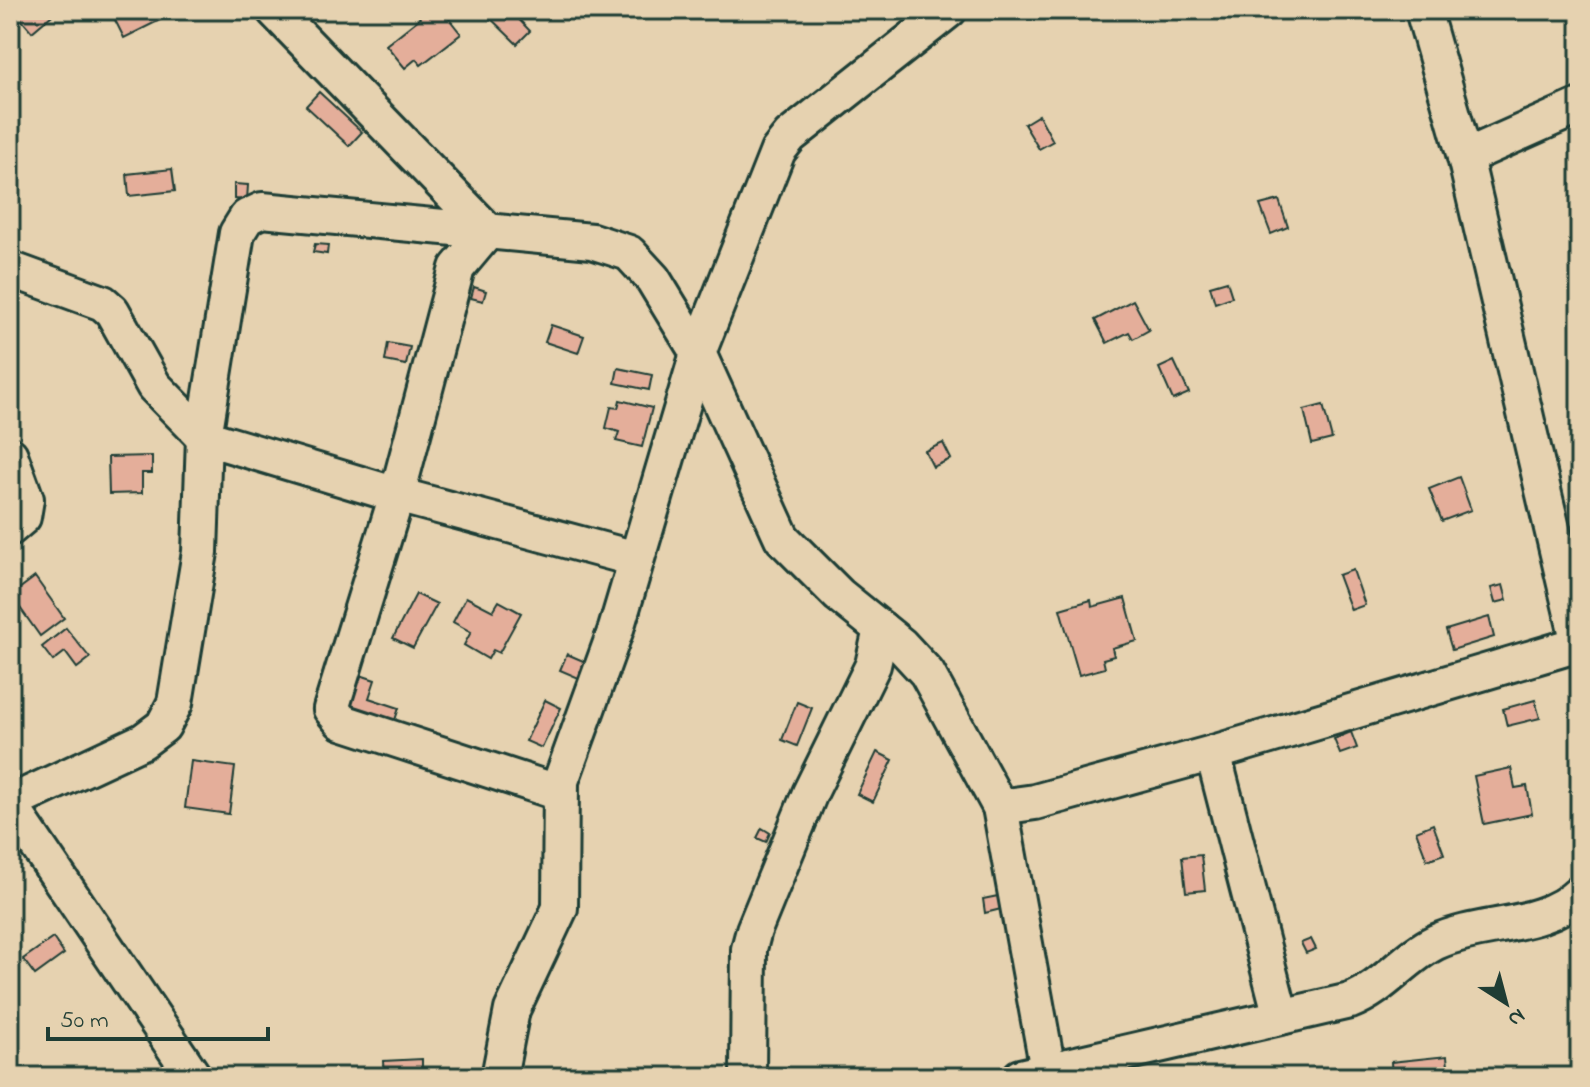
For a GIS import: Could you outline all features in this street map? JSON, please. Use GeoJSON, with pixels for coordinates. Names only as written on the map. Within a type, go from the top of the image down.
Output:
{"type":"FeatureCollection","features":[{"type":"Feature","properties":{"kind":"street"},"geometry":{"type":"LineString","coordinates":[[274,10],[488,231]]}},
{"type":"Feature","properties":{"kind":"street"},"geometry":{"type":"LineString","coordinates":[[499,1077],[512,1010],[560,908],[560,793],[636,559],[698,353],[778,151],[790,136],[949,10]]}},
{"type":"Feature","properties":{"kind":"street"},"geometry":{"type":"LineString","coordinates":[[1000,807],[1035,802],[1213,753],[1580,646],[1465,157],[1423,10]]}},
{"type":"Feature","properties":{"kind":"street"},"geometry":{"type":"LineString","coordinates":[[1465,157],[1580,106]]}},
{"type":"Feature","properties":{"kind":"street"},"geometry":{"type":"LineString","coordinates":[[194,1077],[10,804],[143,741],[163,726],[175,703],[200,552],[204,437],[237,233],[247,217],[262,210],[592,241],[629,253],[653,279],[698,353],[782,538],[839,595],[881,629],[927,673],[1000,807],[1034,1074],[1281,1017],[1370,993],[1435,943],[1557,910],[1580,893]]}},
{"type":"Feature","properties":{"kind":"street"},"geometry":{"type":"LineString","coordinates":[[488,231],[457,268],[397,495],[331,709],[335,717],[560,793]]}},
{"type":"Feature","properties":{"kind":"street"},"geometry":{"type":"LineString","coordinates":[[10,269],[103,303],[112,311],[154,386],[204,437],[397,495],[636,559]]}},
{"type":"Feature","properties":{"kind":"street"},"geometry":{"type":"LineString","coordinates":[[10,455],[26,499],[23,517],[10,528]]}},
{"type":"Feature","properties":{"kind":"street"},"geometry":{"type":"LineString","coordinates":[[748,1077],[749,949],[754,930],[810,793],[873,665],[881,629]]}},
{"type":"Feature","properties":{"kind":"street"},"geometry":{"type":"LineString","coordinates":[[1213,753],[1281,1017]]}},
{"type":"Feature","properties":{"kind":"building"},"geometry":{"type":"Polygon","coordinates":[[[58,10],[32,32],[15,12],[58,10]]]}},
{"type":"Feature","properties":{"kind":"building"},"geometry":{"type":"Polygon","coordinates":[[[135,10],[165,10],[168,16],[124,38],[115,20],[135,10]]]}},
{"type":"Feature","properties":{"kind":"building"},"geometry":{"type":"Polygon","coordinates":[[[420,10],[442,10],[461,34],[421,65],[416,59],[405,68],[386,45],[420,18],[416,13],[420,10]]]}},
{"type":"Feature","properties":{"kind":"building"},"geometry":{"type":"Polygon","coordinates":[[[482,10],[510,10],[530,31],[517,44],[482,10]]]}},
{"type":"Feature","properties":{"kind":"building"},"geometry":{"type":"Polygon","coordinates":[[[319,92],[362,132],[349,146],[306,106],[319,92]]]}},
{"type":"Feature","properties":{"kind":"building"},"geometry":{"type":"Polygon","coordinates":[[[1039,115],[1053,141],[1039,149],[1024,124],[1039,115]]]}},
{"type":"Feature","properties":{"kind":"building"},"geometry":{"type":"Polygon","coordinates":[[[172,169],[175,191],[129,196],[127,174],[172,169]]]}},
{"type":"Feature","properties":{"kind":"building"},"geometry":{"type":"Polygon","coordinates":[[[234,184],[248,185],[247,200],[234,199],[234,184]]]}},
{"type":"Feature","properties":{"kind":"building"},"geometry":{"type":"Polygon","coordinates":[[[1279,200],[1288,227],[1271,234],[1260,205],[1279,200]]]}},
{"type":"Feature","properties":{"kind":"building"},"geometry":{"type":"Polygon","coordinates":[[[315,244],[328,245],[327,254],[313,252],[315,244]]]}},
{"type":"Feature","properties":{"kind":"building"},"geometry":{"type":"Polygon","coordinates":[[[1227,281],[1232,297],[1215,303],[1210,286],[1227,281]]]}},
{"type":"Feature","properties":{"kind":"building"},"geometry":{"type":"Polygon","coordinates":[[[474,287],[486,291],[483,301],[471,298],[474,287]]]}},
{"type":"Feature","properties":{"kind":"building"},"geometry":{"type":"Polygon","coordinates":[[[1133,300],[1149,330],[1133,339],[1129,332],[1107,343],[1095,320],[1133,300]]]}},
{"type":"Feature","properties":{"kind":"building"},"geometry":{"type":"Polygon","coordinates":[[[551,325],[584,336],[578,353],[545,342],[551,325]]]}},
{"type":"Feature","properties":{"kind":"building"},"geometry":{"type":"Polygon","coordinates":[[[388,343],[410,347],[406,365],[385,361],[388,343]]]}},
{"type":"Feature","properties":{"kind":"building"},"geometry":{"type":"Polygon","coordinates":[[[1174,361],[1189,393],[1173,400],[1159,368],[1174,361]]]}},
{"type":"Feature","properties":{"kind":"building"},"geometry":{"type":"Polygon","coordinates":[[[618,368],[652,375],[649,390],[615,383],[618,368]]]}},
{"type":"Feature","properties":{"kind":"building"},"geometry":{"type":"Polygon","coordinates":[[[620,400],[652,408],[642,447],[616,441],[619,432],[606,428],[611,407],[618,408],[620,400]]]}},
{"type":"Feature","properties":{"kind":"building"},"geometry":{"type":"Polygon","coordinates":[[[1323,405],[1332,439],[1312,444],[1304,410],[1323,405]]]}},
{"type":"Feature","properties":{"kind":"building"},"geometry":{"type":"Polygon","coordinates":[[[943,443],[951,459],[933,467],[925,451],[943,443]]]}},
{"type":"Feature","properties":{"kind":"building"},"geometry":{"type":"Polygon","coordinates":[[[152,456],[152,473],[142,473],[142,493],[109,494],[108,457],[152,456]]]}},
{"type":"Feature","properties":{"kind":"building"},"geometry":{"type":"Polygon","coordinates":[[[1459,477],[1471,510],[1442,521],[1429,489],[1459,477]]]}},
{"type":"Feature","properties":{"kind":"building"},"geometry":{"type":"Polygon","coordinates":[[[1353,570],[1365,605],[1351,610],[1338,575],[1353,570]]]}},
{"type":"Feature","properties":{"kind":"building"},"geometry":{"type":"Polygon","coordinates":[[[35,577],[64,618],[40,636],[11,595],[35,577]]]}},
{"type":"Feature","properties":{"kind":"building"},"geometry":{"type":"Polygon","coordinates":[[[1503,585],[1507,600],[1495,603],[1491,588],[1503,585]]]}},
{"type":"Feature","properties":{"kind":"building"},"geometry":{"type":"Polygon","coordinates":[[[416,594],[437,604],[413,648],[393,638],[416,594]]]}},
{"type":"Feature","properties":{"kind":"building"},"geometry":{"type":"Polygon","coordinates":[[[466,597],[493,611],[499,601],[521,613],[499,653],[493,650],[488,659],[464,645],[471,632],[453,622],[466,597]]]}},
{"type":"Feature","properties":{"kind":"building"},"geometry":{"type":"Polygon","coordinates":[[[1125,598],[1137,641],[1112,648],[1114,656],[1103,659],[1105,668],[1079,675],[1060,609],[1091,600],[1092,607],[1125,598]]]}},
{"type":"Feature","properties":{"kind":"building"},"geometry":{"type":"Polygon","coordinates":[[[1489,617],[1494,637],[1452,650],[1446,630],[1489,617]]]}},
{"type":"Feature","properties":{"kind":"building"},"geometry":{"type":"Polygon","coordinates":[[[66,628],[90,658],[77,668],[65,652],[53,661],[42,647],[66,628]]]}},
{"type":"Feature","properties":{"kind":"building"},"geometry":{"type":"Polygon","coordinates":[[[567,654],[588,663],[581,679],[560,670],[567,654]]]}},
{"type":"Feature","properties":{"kind":"building"},"geometry":{"type":"Polygon","coordinates":[[[357,674],[375,680],[369,698],[399,708],[394,723],[346,708],[357,674]]]}},
{"type":"Feature","properties":{"kind":"building"},"geometry":{"type":"Polygon","coordinates":[[[545,700],[561,708],[542,748],[526,741],[545,700]]]}},
{"type":"Feature","properties":{"kind":"building"},"geometry":{"type":"Polygon","coordinates":[[[1535,700],[1540,718],[1507,726],[1503,709],[1535,700]]]}},
{"type":"Feature","properties":{"kind":"building"},"geometry":{"type":"Polygon","coordinates":[[[797,702],[812,708],[797,746],[782,740],[797,702]]]}},
{"type":"Feature","properties":{"kind":"building"},"geometry":{"type":"Polygon","coordinates":[[[1351,732],[1357,748],[1340,754],[1334,739],[1351,732]]]}},
{"type":"Feature","properties":{"kind":"building"},"geometry":{"type":"Polygon","coordinates":[[[877,752],[893,760],[873,802],[857,794],[877,752]]]}},
{"type":"Feature","properties":{"kind":"building"},"geometry":{"type":"Polygon","coordinates":[[[191,761],[235,767],[229,814],[185,808],[191,761]]]}},
{"type":"Feature","properties":{"kind":"building"},"geometry":{"type":"Polygon","coordinates":[[[1511,768],[1515,788],[1527,786],[1532,814],[1484,824],[1474,776],[1511,768]]]}},
{"type":"Feature","properties":{"kind":"building"},"geometry":{"type":"Polygon","coordinates":[[[1433,824],[1444,854],[1427,860],[1416,831],[1433,824]]]}},
{"type":"Feature","properties":{"kind":"building"},"geometry":{"type":"Polygon","coordinates":[[[762,828],[770,833],[766,842],[757,838],[762,828]]]}},
{"type":"Feature","properties":{"kind":"building"},"geometry":{"type":"Polygon","coordinates":[[[1201,855],[1205,890],[1186,892],[1182,857],[1201,855]]]}},
{"type":"Feature","properties":{"kind":"building"},"geometry":{"type":"Polygon","coordinates":[[[998,896],[1001,909],[985,913],[983,899],[998,896]]]}},
{"type":"Feature","properties":{"kind":"building"},"geometry":{"type":"Polygon","coordinates":[[[53,938],[64,954],[35,975],[23,959],[53,938]]]}},
{"type":"Feature","properties":{"kind":"building"},"geometry":{"type":"Polygon","coordinates":[[[1311,939],[1316,949],[1306,953],[1301,943],[1311,939]]]}},
{"type":"Feature","properties":{"kind":"building"},"geometry":{"type":"Polygon","coordinates":[[[1447,1056],[1449,1077],[1392,1077],[1391,1062],[1447,1056]]]}},
{"type":"Feature","properties":{"kind":"building"},"geometry":{"type":"Polygon","coordinates":[[[422,1059],[422,1076],[384,1077],[383,1061],[422,1059]]]}}]}
